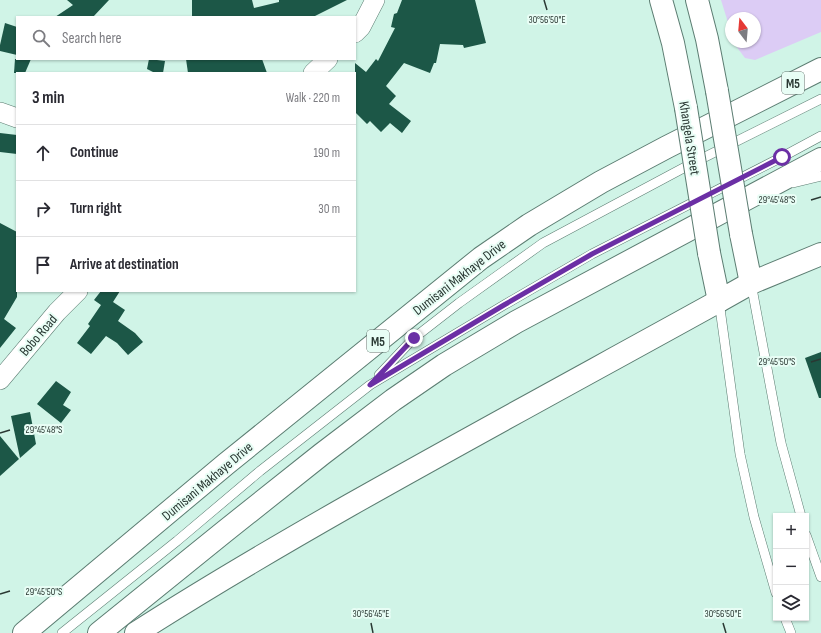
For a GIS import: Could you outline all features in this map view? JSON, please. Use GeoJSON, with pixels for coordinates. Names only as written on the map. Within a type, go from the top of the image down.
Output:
{"type":"FeatureCollection","features":[{"type":"Feature","properties":{"kind":"main road","name":"Khangela Street"},"geometry":{"type":"LineString","coordinates":[[661,0],[673,44],[686,108],[709,253],[719,301]]}},
{"type":"Feature","properties":{"kind":"main road"},"geometry":{"type":"LineString","coordinates":[[697,0],[707,39],[717,91],[751,284]]}},
{"type":"Feature","properties":{"kind":"main road"},"geometry":{"type":"LineString","coordinates":[[764,97],[821,63]]}},
{"type":"Feature","properties":{"kind":"main road","name":"Dumisani Makhaye Drive"},"geometry":{"type":"LineString","coordinates":[[24,633],[226,464],[481,258],[529,225],[601,182],[821,69]]}},
{"type":"Feature","properties":{"kind":"main road"},"geometry":{"type":"LineString","coordinates":[[99,633],[316,459],[393,400],[444,365],[516,322],[821,159]]}},
{"type":"Feature","properties":{"kind":"main road"},"geometry":{"type":"LineString","coordinates":[[136,633],[284,543],[410,471],[751,284],[821,254]]}},
{"type":"Feature","properties":{"kind":"street"},"geometry":{"type":"LineString","coordinates":[[356,32],[361,27],[375,0]]}},
{"type":"Feature","properties":{"kind":"street"},"geometry":{"type":"LineString","coordinates":[[314,72],[327,60]]}},
{"type":"Feature","properties":{"kind":"street"},"geometry":{"type":"LineString","coordinates":[[0,112],[16,118]]}},
{"type":"Feature","properties":{"kind":"street","name":"Bobo Road"},"geometry":{"type":"LineString","coordinates":[[0,380],[57,312],[77,292]]}},
{"type":"Feature","properties":{"kind":"lane"},"geometry":{"type":"LineString","coordinates":[[370,385],[414,338],[459,303],[543,243],[689,165],[821,99]]}},
{"type":"Feature","properties":{"kind":"lane"},"geometry":{"type":"LineString","coordinates":[[62,633],[260,471],[370,385],[592,254],[821,136]]}},
{"type":"Feature","properties":{"kind":"lane"},"geometry":{"type":"LineString","coordinates":[[768,187],[808,180],[821,176]]}},
{"type":"Feature","properties":{"kind":"lane"},"geometry":{"type":"LineString","coordinates":[[751,284],[781,443],[800,513]]}},
{"type":"Feature","properties":{"kind":"lane"},"geometry":{"type":"LineString","coordinates":[[719,301],[740,454],[754,517],[774,585]]}},
{"type":"Feature","properties":{"kind":"lane"},"geometry":{"type":"LineString","coordinates":[[809,543],[821,577]]}},
{"type":"Feature","properties":{"kind":"lane"},"geometry":{"type":"LineString","coordinates":[[786,621],[791,633]]}},
{"type":"Feature","properties":{"kind":"shaded area"},"geometry":{"type":"Polygon","coordinates":[[[721,0],[821,0],[821,32],[755,60],[745,58],[738,48],[761,48],[761,12],[725,13],[721,0]]]}},
{"type":"Feature","properties":{"kind":"building"},"geometry":{"type":"Polygon","coordinates":[[[67,0],[109,0],[94,16],[56,16],[73,5],[67,0]]]}},
{"type":"Feature","properties":{"kind":"building"},"geometry":{"type":"Polygon","coordinates":[[[192,0],[252,0],[254,8],[279,2],[279,0],[347,0],[315,16],[192,16],[192,0]]]}},
{"type":"Feature","properties":{"kind":"building"},"geometry":{"type":"Polygon","coordinates":[[[402,0],[475,0],[486,43],[464,48],[463,45],[440,44],[436,63],[434,63],[430,73],[404,63],[386,86],[396,96],[389,104],[411,121],[402,133],[390,123],[381,132],[370,121],[367,124],[356,113],[355,63],[366,72],[376,59],[378,61],[395,28],[391,27],[394,14],[397,13],[402,0]]]}},
{"type":"Feature","properties":{"kind":"building"},"geometry":{"type":"Polygon","coordinates":[[[5,23],[16,27],[16,55],[0,51],[5,23]]]}},
{"type":"Feature","properties":{"kind":"building"},"geometry":{"type":"Polygon","coordinates":[[[15,59],[31,60],[25,72],[14,73],[15,59]]]}},
{"type":"Feature","properties":{"kind":"building"},"geometry":{"type":"Polygon","coordinates":[[[149,60],[165,61],[163,72],[153,72],[147,69],[149,60]]]}},
{"type":"Feature","properties":{"kind":"building"},"geometry":{"type":"Polygon","coordinates":[[[186,60],[262,60],[267,72],[188,72],[186,60]]]}},
{"type":"Feature","properties":{"kind":"building"},"geometry":{"type":"Polygon","coordinates":[[[0,133],[16,135],[16,154],[0,152],[0,133]]]}},
{"type":"Feature","properties":{"kind":"building"},"geometry":{"type":"Polygon","coordinates":[[[0,223],[16,231],[17,297],[4,319],[16,328],[0,348],[0,223]]]}},
{"type":"Feature","properties":{"kind":"building"},"geometry":{"type":"Polygon","coordinates":[[[100,292],[119,292],[113,302],[125,310],[118,321],[135,333],[143,342],[128,355],[117,343],[106,336],[91,354],[77,343],[90,326],[88,324],[101,305],[94,300],[100,292]]]}},
{"type":"Feature","properties":{"kind":"building"},"geometry":{"type":"Polygon","coordinates":[[[821,352],[821,398],[819,398],[805,358],[821,352]]]}},
{"type":"Feature","properties":{"kind":"building"},"geometry":{"type":"Polygon","coordinates":[[[56,381],[71,392],[63,405],[71,410],[61,423],[37,404],[56,381]]]}},
{"type":"Feature","properties":{"kind":"building"},"geometry":{"type":"Polygon","coordinates":[[[30,412],[36,444],[20,458],[11,416],[30,412]]]}},
{"type":"Feature","properties":{"kind":"building"},"geometry":{"type":"Polygon","coordinates":[[[0,436],[19,459],[0,476],[0,436]]]}},
{"type":"Feature","properties":{"kind":"route"},"geometry":{"type":"LineString","coordinates":[[414,338],[370,385],[592,254],[782,157]]}}]}
